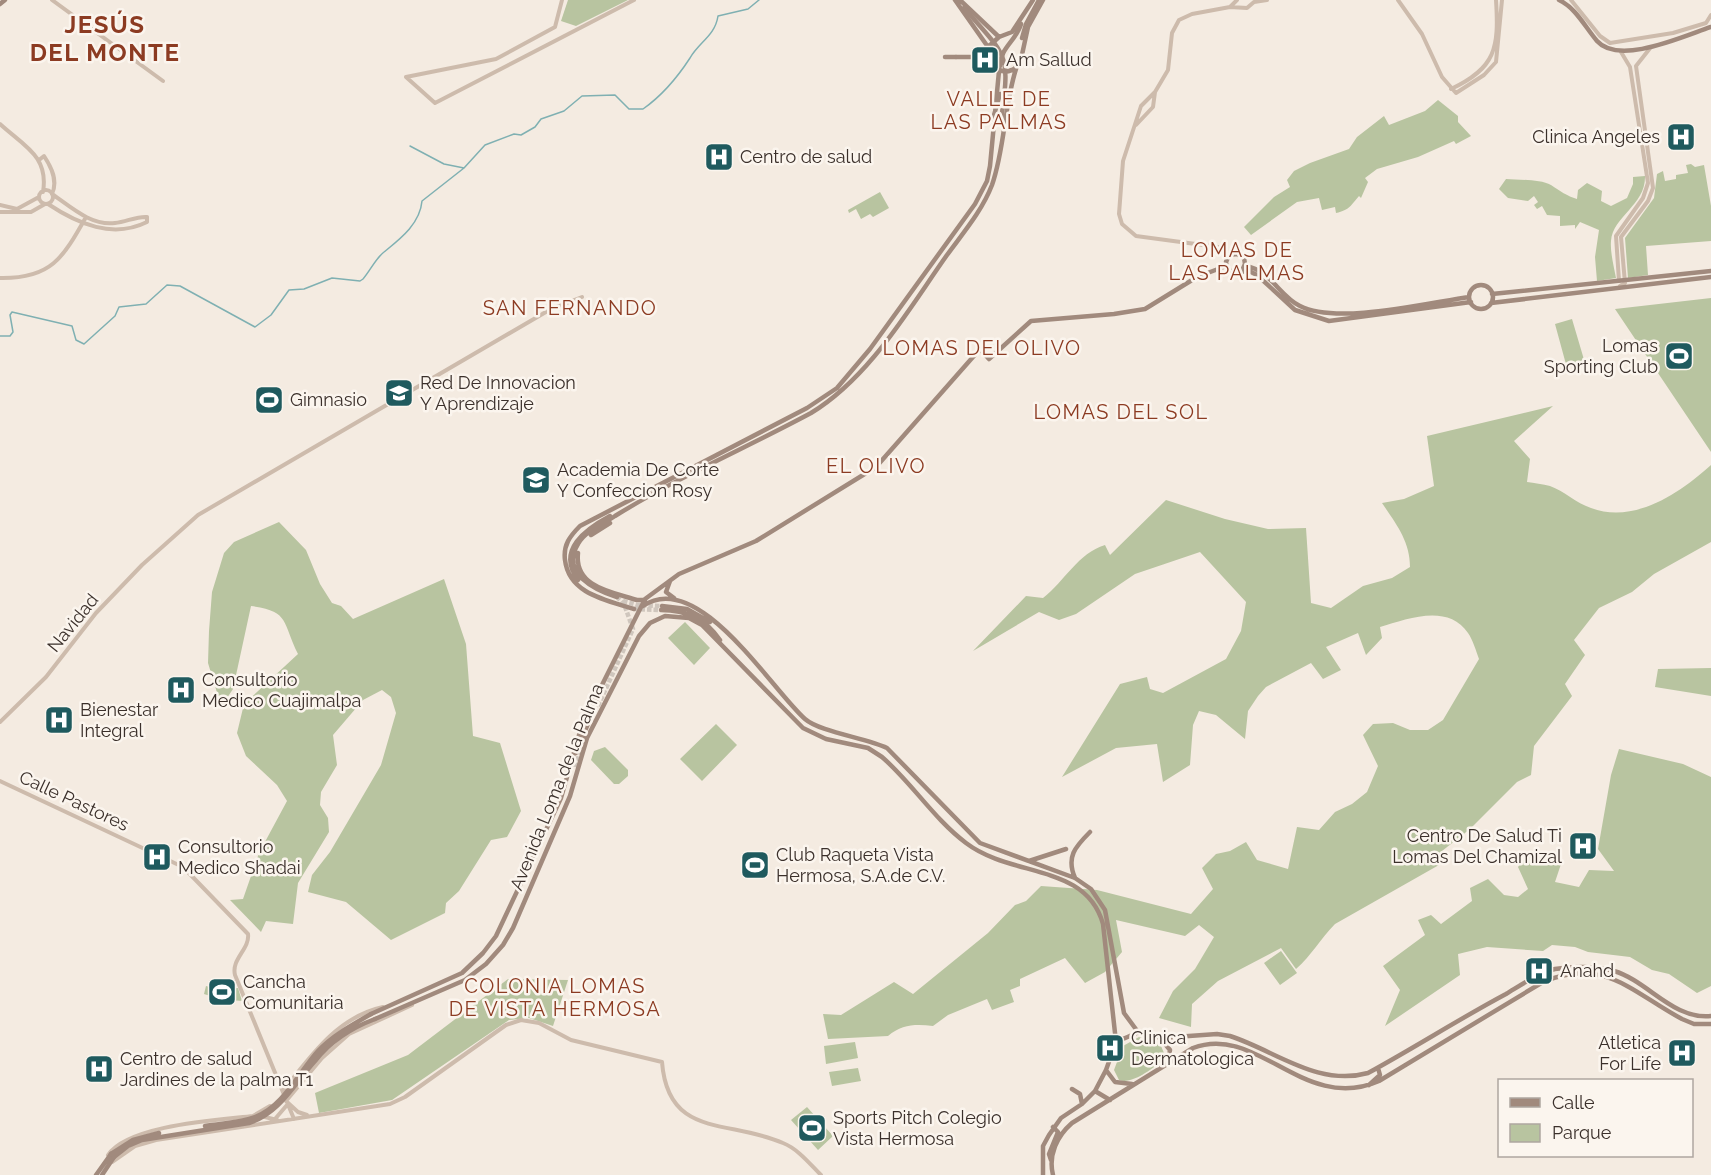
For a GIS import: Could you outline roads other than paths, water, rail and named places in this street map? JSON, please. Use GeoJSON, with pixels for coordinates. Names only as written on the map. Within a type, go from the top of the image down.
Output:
{"type":"FeatureCollection","features":[{"type":"Feature","properties":{"kind":"main road"},"geometry":{"type":"LineString","coordinates":[[0,4],[5,0]]}},
{"type":"Feature","properties":{"kind":"main road"},"geometry":{"type":"LineString","coordinates":[[955,0],[981,33],[988,46],[990,64],[999,69],[1016,69]]}},
{"type":"Feature","properties":{"kind":"main road"},"geometry":{"type":"LineString","coordinates":[[960,0],[999,37]]}},
{"type":"Feature","properties":{"kind":"main road"},"geometry":{"type":"LineString","coordinates":[[960,0],[964,8],[1000,50],[1007,66],[1001,121],[1003,130]]}},
{"type":"Feature","properties":{"kind":"main road"},"geometry":{"type":"LineString","coordinates":[[627,608],[622,603],[597,598],[572,580],[566,568],[564,553],[566,541],[579,526],[807,408],[837,388],[893,320],[975,204],[987,181],[1001,54],[1016,36],[1033,0]]}},
{"type":"Feature","properties":{"kind":"main road"},"geometry":{"type":"LineString","coordinates":[[634,609],[581,584],[574,574],[571,560],[575,542],[582,533],[657,491],[811,413],[843,390],[897,326],[981,208],[992,185],[1012,80],[1023,59],[1026,24],[1039,0]]}},
{"type":"Feature","properties":{"kind":"main road"},"geometry":{"type":"LineString","coordinates":[[1023,46],[1028,27],[1044,0]]}},
{"type":"Feature","properties":{"kind":"main road"},"geometry":{"type":"LineString","coordinates":[[1559,0],[1571,8],[1601,45],[1621,52],[1655,45],[1711,27]]}},
{"type":"Feature","properties":{"kind":"main road"},"geometry":{"type":"LineString","coordinates":[[988,46],[999,37],[1008,35],[1021,22]]}},
{"type":"Feature","properties":{"kind":"main road"},"geometry":{"type":"LineString","coordinates":[[981,33],[986,33],[988,29]]}},
{"type":"Feature","properties":{"kind":"main road"},"geometry":{"type":"LineString","coordinates":[[945,57],[993,57],[999,58],[1007,66]]}},
{"type":"Feature","properties":{"kind":"main road"},"geometry":{"type":"LineString","coordinates":[[998,79],[1006,76],[1012,80]]}},
{"type":"Feature","properties":{"kind":"main road"},"geometry":{"type":"LineString","coordinates":[[993,117],[1000,94]]}},
{"type":"Feature","properties":{"kind":"main road"},"geometry":{"type":"LineString","coordinates":[[991,154],[998,155]]}},
{"type":"Feature","properties":{"kind":"main road"},"geometry":{"type":"LineString","coordinates":[[1226,266],[1229,255],[1237,254],[1242,256],[1243,269]]}},
{"type":"Feature","properties":{"kind":"main road"},"geometry":{"type":"LineString","coordinates":[[1226,266],[1233,273],[1243,269],[1260,271],[1298,306],[1327,314],[1470,300],[1482,309],[1491,303],[1711,277]]}},
{"type":"Feature","properties":{"kind":"main road"},"geometry":{"type":"LineString","coordinates":[[625,510],[583,541],[577,555],[579,569],[591,584],[637,600],[645,599],[672,578],[756,541],[876,467],[980,349],[989,359],[1024,327],[1037,320],[1114,314],[1144,309],[1197,277],[1226,266]]}},
{"type":"Feature","properties":{"kind":"main road"},"geometry":{"type":"LineString","coordinates":[[1492,294],[1711,271]]}},
{"type":"Feature","properties":{"kind":"main road"},"geometry":{"type":"LineString","coordinates":[[1470,300],[1474,288],[1482,285],[1492,294],[1491,303]]}},
{"type":"Feature","properties":{"kind":"main road"},"geometry":{"type":"LineString","coordinates":[[617,597],[595,590],[582,580],[574,558],[582,539],[625,510]]}},
{"type":"Feature","properties":{"kind":"main road"},"geometry":{"type":"LineString","coordinates":[[672,578],[666,592],[670,597],[698,608],[731,638],[807,721],[822,728],[863,738],[887,748],[971,836],[994,849],[1075,878],[1091,889],[1105,910],[1124,1013],[1138,1032]]}},
{"type":"Feature","properties":{"kind":"main road"},"geometry":{"type":"LineString","coordinates":[[658,589],[669,598]]}},
{"type":"Feature","properties":{"kind":"main road"},"geometry":{"type":"LineString","coordinates":[[641,608],[654,600],[669,598],[679,600]]}},
{"type":"Feature","properties":{"kind":"main road","name":"Avenida Loma de la Palma"},"geometry":{"type":"LineString","coordinates":[[373,1017],[392,1005],[445,982],[469,968],[501,926],[561,798],[573,766],[579,735],[645,599]]}},
{"type":"Feature","properties":{"kind":"main road"},"geometry":{"type":"LineString","coordinates":[[723,646],[714,632],[699,618],[661,608],[679,607],[700,614],[731,638]]}},
{"type":"Feature","properties":{"kind":"main road","name":"Avenida Loma de la Palma"},"geometry":{"type":"LineString","coordinates":[[373,1017],[421,1000],[474,974],[503,945],[513,928],[557,827],[570,796],[587,738],[618,674],[645,628],[665,616],[679,616],[696,621],[723,646],[786,714],[803,728],[826,739],[861,746],[890,764],[966,843],[991,856],[1080,888],[1094,901],[1099,911],[1110,980],[1116,1041]]}},
{"type":"Feature","properties":{"kind":"main road"},"geometry":{"type":"LineString","coordinates":[[610,669],[618,674]]}},
{"type":"Feature","properties":{"kind":"main road"},"geometry":{"type":"LineString","coordinates":[[557,827],[573,766],[597,702]]}},
{"type":"Feature","properties":{"kind":"main road"},"geometry":{"type":"LineString","coordinates":[[861,746],[863,738]]}},
{"type":"Feature","properties":{"kind":"main road"},"geometry":{"type":"LineString","coordinates":[[956,833],[963,832],[963,827]]}},
{"type":"Feature","properties":{"kind":"main road"},"geometry":{"type":"LineString","coordinates":[[1075,878],[1070,863],[1072,853],[1090,832]]}},
{"type":"Feature","properties":{"kind":"main road"},"geometry":{"type":"LineString","coordinates":[[966,843],[967,837],[971,836]]}},
{"type":"Feature","properties":{"kind":"main road"},"geometry":{"type":"LineString","coordinates":[[1026,861],[1050,856],[1066,849]]}},
{"type":"Feature","properties":{"kind":"main road"},"geometry":{"type":"LineString","coordinates":[[1043,1175],[1043,1146],[1053,1127],[1095,1091],[1106,1070],[1116,1041],[1138,1032],[1161,1038],[1217,1034],[1241,1040],[1320,1075],[1354,1077],[1378,1068],[1455,1021],[1552,970],[1575,967],[1614,971],[1686,1013],[1711,1016]]}},
{"type":"Feature","properties":{"kind":"main road"},"geometry":{"type":"LineString","coordinates":[[1051,1160],[1062,1134],[1072,1123],[1168,1062],[1200,1045],[1223,1043],[1252,1053],[1310,1082],[1329,1088],[1349,1089],[1369,1085],[1522,994],[1554,978],[1573,974],[1603,975],[1630,986],[1688,1022],[1711,1024]]}},
{"type":"Feature","properties":{"kind":"main road"},"geometry":{"type":"LineString","coordinates":[[1630,986],[1634,985],[1633,980]]}},
{"type":"Feature","properties":{"kind":"main road"},"geometry":{"type":"LineString","coordinates":[[444,990],[442,987],[445,982]]}},
{"type":"Feature","properties":{"kind":"main road"},"geometry":{"type":"LineString","coordinates":[[1636,991],[1637,986],[1641,985]]}},
{"type":"Feature","properties":{"kind":"main road"},"geometry":{"type":"LineString","coordinates":[[1520,986],[1519,991],[1522,994]]}},
{"type":"Feature","properties":{"kind":"main road"},"geometry":{"type":"LineString","coordinates":[[1512,990],[1516,994],[1515,998]]}},
{"type":"Feature","properties":{"kind":"main road"},"geometry":{"type":"LineString","coordinates":[[96,1175],[113,1156],[142,1140],[249,1123],[264,1117],[279,1105],[328,1046],[373,1017]]}},
{"type":"Feature","properties":{"kind":"main road"},"geometry":{"type":"LineString","coordinates":[[1217,1034],[1223,1043]]}},
{"type":"Feature","properties":{"kind":"main road"},"geometry":{"type":"LineString","coordinates":[[1161,1038],[1170,1050],[1168,1062]]}},
{"type":"Feature","properties":{"kind":"main road"},"geometry":{"type":"LineString","coordinates":[[1369,1085],[1380,1075],[1378,1068]]}},
{"type":"Feature","properties":{"kind":"main road"},"geometry":{"type":"LineString","coordinates":[[1106,1070],[1118,1084],[1134,1084]]}},
{"type":"Feature","properties":{"kind":"main road"},"geometry":{"type":"LineString","coordinates":[[1310,1082],[1320,1075]]}},
{"type":"Feature","properties":{"kind":"main road"},"geometry":{"type":"LineString","coordinates":[[1072,1089],[1080,1094],[1082,1104]]}},
{"type":"Feature","properties":{"kind":"main road"},"geometry":{"type":"LineString","coordinates":[[1095,1091],[1110,1100]]}},
{"type":"Feature","properties":{"kind":"main road"},"geometry":{"type":"LineString","coordinates":[[1073,1110],[1078,1119]]}},
{"type":"Feature","properties":{"kind":"main road"},"geometry":{"type":"LineString","coordinates":[[1065,1115],[1072,1123]]}},
{"type":"Feature","properties":{"kind":"main road"},"geometry":{"type":"LineString","coordinates":[[1053,1127],[1058,1132],[1049,1154],[1053,1175]]}},
{"type":"Feature","properties":{"kind":"main road"},"geometry":{"type":"LineString","coordinates":[[102,1175],[107,1163]]}},
{"type":"Feature","properties":{"kind":"street"},"geometry":{"type":"LineString","coordinates":[[52,0],[164,81]]}},
{"type":"Feature","properties":{"kind":"street"},"geometry":{"type":"LineString","coordinates":[[562,0],[555,27],[508,53],[496,58],[405,77],[435,103],[634,0]]}},
{"type":"Feature","properties":{"kind":"street"},"geometry":{"type":"LineString","coordinates":[[1230,7],[1237,0]]}},
{"type":"Feature","properties":{"kind":"street"},"geometry":{"type":"LineString","coordinates":[[1229,255],[1218,247],[1136,236],[1126,229],[1119,214],[1123,161],[1141,106],[1155,92],[1168,70],[1172,33],[1179,20],[1192,14],[1230,7],[1247,8],[1252,1],[1267,0]]}},
{"type":"Feature","properties":{"kind":"street"},"geometry":{"type":"LineString","coordinates":[[1398,0],[1422,34],[1437,68],[1451,89],[1456,93],[1463,85],[1483,69],[1491,60],[1496,2],[1502,2],[1496,62],[1486,74],[1463,85],[1451,89]]}},
{"type":"Feature","properties":{"kind":"street"},"geometry":{"type":"LineString","coordinates":[[1571,0],[1600,36],[1610,43],[1679,32],[1706,23],[1711,15]]}},
{"type":"Feature","properties":{"kind":"street"},"geometry":{"type":"LineString","coordinates":[[1495,19],[1501,19]]}},
{"type":"Feature","properties":{"kind":"street"},"geometry":{"type":"LineString","coordinates":[[1621,281],[1621,237],[1648,201],[1653,183],[1636,66],[1644,53],[1655,45]]}},
{"type":"Feature","properties":{"kind":"street"},"geometry":{"type":"LineString","coordinates":[[1613,288],[1624,285],[1621,281],[1616,236],[1643,198],[1648,183],[1630,67],[1621,52]]}},
{"type":"Feature","properties":{"kind":"street"},"geometry":{"type":"LineString","coordinates":[[508,53],[508,58],[512,62]]}},
{"type":"Feature","properties":{"kind":"street"},"geometry":{"type":"LineString","coordinates":[[1136,126],[1150,112],[1155,92]]}},
{"type":"Feature","properties":{"kind":"street"},"geometry":{"type":"LineString","coordinates":[[1148,98],[1154,102]]}},
{"type":"Feature","properties":{"kind":"street"},"geometry":{"type":"LineString","coordinates":[[1138,114],[1144,117]]}},
{"type":"Feature","properties":{"kind":"street"},"geometry":{"type":"LineString","coordinates":[[0,124],[39,160],[44,168],[43,192],[39,197],[17,209],[0,205]]}},
{"type":"Feature","properties":{"kind":"street"},"geometry":{"type":"LineString","coordinates":[[0,212],[31,212],[52,201],[52,194],[56,186],[52,172],[44,156],[39,160]]}},
{"type":"Feature","properties":{"kind":"street"},"geometry":{"type":"LineString","coordinates":[[39,197],[47,204],[83,222],[113,232],[136,228],[147,222],[147,217],[140,216],[132,220],[103,224],[86,217],[47,191],[43,192]]}},
{"type":"Feature","properties":{"kind":"street"},"geometry":{"type":"LineString","coordinates":[[0,278],[40,273],[54,265],[86,217]]}},
{"type":"Feature","properties":{"kind":"street","name":"Navidad"},"geometry":{"type":"LineString","coordinates":[[0,722],[46,678],[96,614],[167,541],[198,515],[551,309],[582,297]]}},
{"type":"Feature","properties":{"kind":"street","name":"Calle Pastores"},"geometry":{"type":"LineString","coordinates":[[0,781],[183,867],[248,934],[248,942],[234,969],[283,1092]]}},
{"type":"Feature","properties":{"kind":"street","name":"Avenida Loma de la Palma"},"geometry":{"type":"LineString","coordinates":[[271,1119],[286,1105],[315,1066],[349,1034],[421,1000]]}},
{"type":"Feature","properties":{"kind":"street","name":"Avenida Loma de la Palma"},"geometry":{"type":"LineString","coordinates":[[252,1116],[273,1104],[307,1059],[324,1041],[352,1020],[375,1009],[392,1005]]}},
{"type":"Feature","properties":{"kind":"street"},"geometry":{"type":"LineString","coordinates":[[107,1163],[135,1146],[177,1137],[383,1106],[398,1101],[506,1025],[521,1020],[538,1023],[571,1040],[662,1062],[665,1085],[684,1114],[696,1120],[756,1133],[786,1144],[821,1175]]}},
{"type":"Feature","properties":{"kind":"street"},"geometry":{"type":"LineString","coordinates":[[307,1059],[315,1066]]}},
{"type":"Feature","properties":{"kind":"street"},"geometry":{"type":"LineString","coordinates":[[290,1082],[292,1087],[297,1088]]}},
{"type":"Feature","properties":{"kind":"street"},"geometry":{"type":"LineString","coordinates":[[283,1092],[286,1120]]}},
{"type":"Feature","properties":{"kind":"street"},"geometry":{"type":"LineString","coordinates":[[286,1105],[310,1116]]}},
{"type":"Feature","properties":{"kind":"street"},"geometry":{"type":"LineString","coordinates":[[286,1105],[294,1119]]}},
{"type":"Feature","properties":{"kind":"street"},"geometry":{"type":"LineString","coordinates":[[107,1163],[114,1148],[134,1135],[252,1116],[286,1120]]}},
{"type":"Feature","properties":{"kind":"street"},"geometry":{"type":"LineString","coordinates":[[195,1124],[198,1134]]}},
{"type":"Feature","properties":{"kind":"street"},"geometry":{"type":"LineString","coordinates":[[175,1127],[177,1137]]}},
{"type":"Feature","properties":{"kind":"waterway"},"geometry":{"type":"LineString","coordinates":[[410,146],[444,164],[464,168],[485,145],[514,134],[521,135],[535,127],[541,119],[564,111],[582,96],[615,95],[629,109],[643,109],[675,79],[714,29],[718,16],[748,9],[759,0]]}},
{"type":"Feature","properties":{"kind":"waterway"},"geometry":{"type":"LineString","coordinates":[[0,336],[10,336],[13,332],[10,315],[12,312],[72,326],[76,340],[84,344],[115,316],[119,307],[146,304],[167,285],[180,286],[255,327],[271,315],[289,290],[304,289],[332,278],[360,281],[363,279],[381,255],[413,224],[422,201],[464,168]]}},
{"type":"Feature","properties":{"kind":"tunnel"},"geometry":{"type":"LineString","coordinates":[[598,706],[633,629],[624,604],[617,597]]}},
{"type":"Feature","properties":{"kind":"tunnel"},"geometry":{"type":"LineString","coordinates":[[623,601],[637,605],[662,606]]}},
{"type":"Feature","properties":{"kind":"tunnel"},"geometry":{"type":"LineString","coordinates":[[634,609],[661,610]]}},
{"type":"Feature","properties":{"kind":"tunnel"},"geometry":{"type":"LineString","coordinates":[[575,767],[582,747]]}},
{"type":"Feature","properties":{"kind":"place","name":"Am Sallud"},"geometry":{"type":"Point","coordinates":[985,60]}},
{"type":"Feature","properties":{"kind":"place","name":"Clinica Angeles"},"geometry":{"type":"Point","coordinates":[1681,137]}},
{"type":"Feature","properties":{"kind":"place","name":"Centro de salud"},"geometry":{"type":"Point","coordinates":[719,157]}},
{"type":"Feature","properties":{"kind":"place","name":"Lomas Sporting Club"},"geometry":{"type":"Point","coordinates":[1679,356]}},
{"type":"Feature","properties":{"kind":"place","name":"Red De Innovacion Y Aprendizaje"},"geometry":{"type":"Point","coordinates":[399,393]}},
{"type":"Feature","properties":{"kind":"place","name":"Gimnasio"},"geometry":{"type":"Point","coordinates":[269,400]}},
{"type":"Feature","properties":{"kind":"place","name":"Academia De Corte Y Confeccion Rosy"},"geometry":{"type":"Point","coordinates":[536,480]}},
{"type":"Feature","properties":{"kind":"place","name":"Consultorio Medico Cuajimalpa"},"geometry":{"type":"Point","coordinates":[181,690]}},
{"type":"Feature","properties":{"kind":"place","name":"Bienestar Integral"},"geometry":{"type":"Point","coordinates":[59,720]}},
{"type":"Feature","properties":{"kind":"place","name":"Centro De Salud Ti Lomas Del Chamizal"},"geometry":{"type":"Point","coordinates":[1583,846]}},
{"type":"Feature","properties":{"kind":"place","name":"Consultorio Medico Shadai"},"geometry":{"type":"Point","coordinates":[157,857]}},
{"type":"Feature","properties":{"kind":"place","name":"Club Raqueta Vista Hermosa, S.A.de C.V."},"geometry":{"type":"Point","coordinates":[755,865]}},
{"type":"Feature","properties":{"kind":"place","name":"Anahd"},"geometry":{"type":"Point","coordinates":[1539,971]}},
{"type":"Feature","properties":{"kind":"place","name":"Cancha Comunitaria"},"geometry":{"type":"Point","coordinates":[222,992]}},
{"type":"Feature","properties":{"kind":"place","name":"Clinica Dermatologica"},"geometry":{"type":"Point","coordinates":[1110,1048]}},
{"type":"Feature","properties":{"kind":"place","name":"Atletica For Life"},"geometry":{"type":"Point","coordinates":[1682,1053]}},
{"type":"Feature","properties":{"kind":"place","name":"Centro de salud Jardines de la palma T1"},"geometry":{"type":"Point","coordinates":[99,1069]}},
{"type":"Feature","properties":{"kind":"place","name":"Sports Pitch Colegio Vista Hermosa"},"geometry":{"type":"Point","coordinates":[812,1128]}},
{"type":"Feature","properties":{"kind":"district","name":"JESÚS DEL MONTE"},"geometry":{"type":"Point","coordinates":[105,39]}},
{"type":"Feature","properties":{"kind":"district","name":"VALLE DE LAS PALMAS"},"geometry":{"type":"Point","coordinates":[999,110]}},
{"type":"Feature","properties":{"kind":"district","name":"LOMAS DE LAS PALMAS"},"geometry":{"type":"Point","coordinates":[1237,262]}},
{"type":"Feature","properties":{"kind":"district","name":"SAN FERNANDO"},"geometry":{"type":"Point","coordinates":[570,308]}},
{"type":"Feature","properties":{"kind":"district","name":"LOMAS DEL OLIVO"},"geometry":{"type":"Point","coordinates":[982,348]}},
{"type":"Feature","properties":{"kind":"district","name":"LOMAS DEL SOL"},"geometry":{"type":"Point","coordinates":[1121,412]}},
{"type":"Feature","properties":{"kind":"district","name":"EL OLIVO"},"geometry":{"type":"Point","coordinates":[876,466]}},
{"type":"Feature","properties":{"kind":"district","name":"COLONIA LOMAS DE VISTA HERMOSA"},"geometry":{"type":"Point","coordinates":[555,998]}}]}
